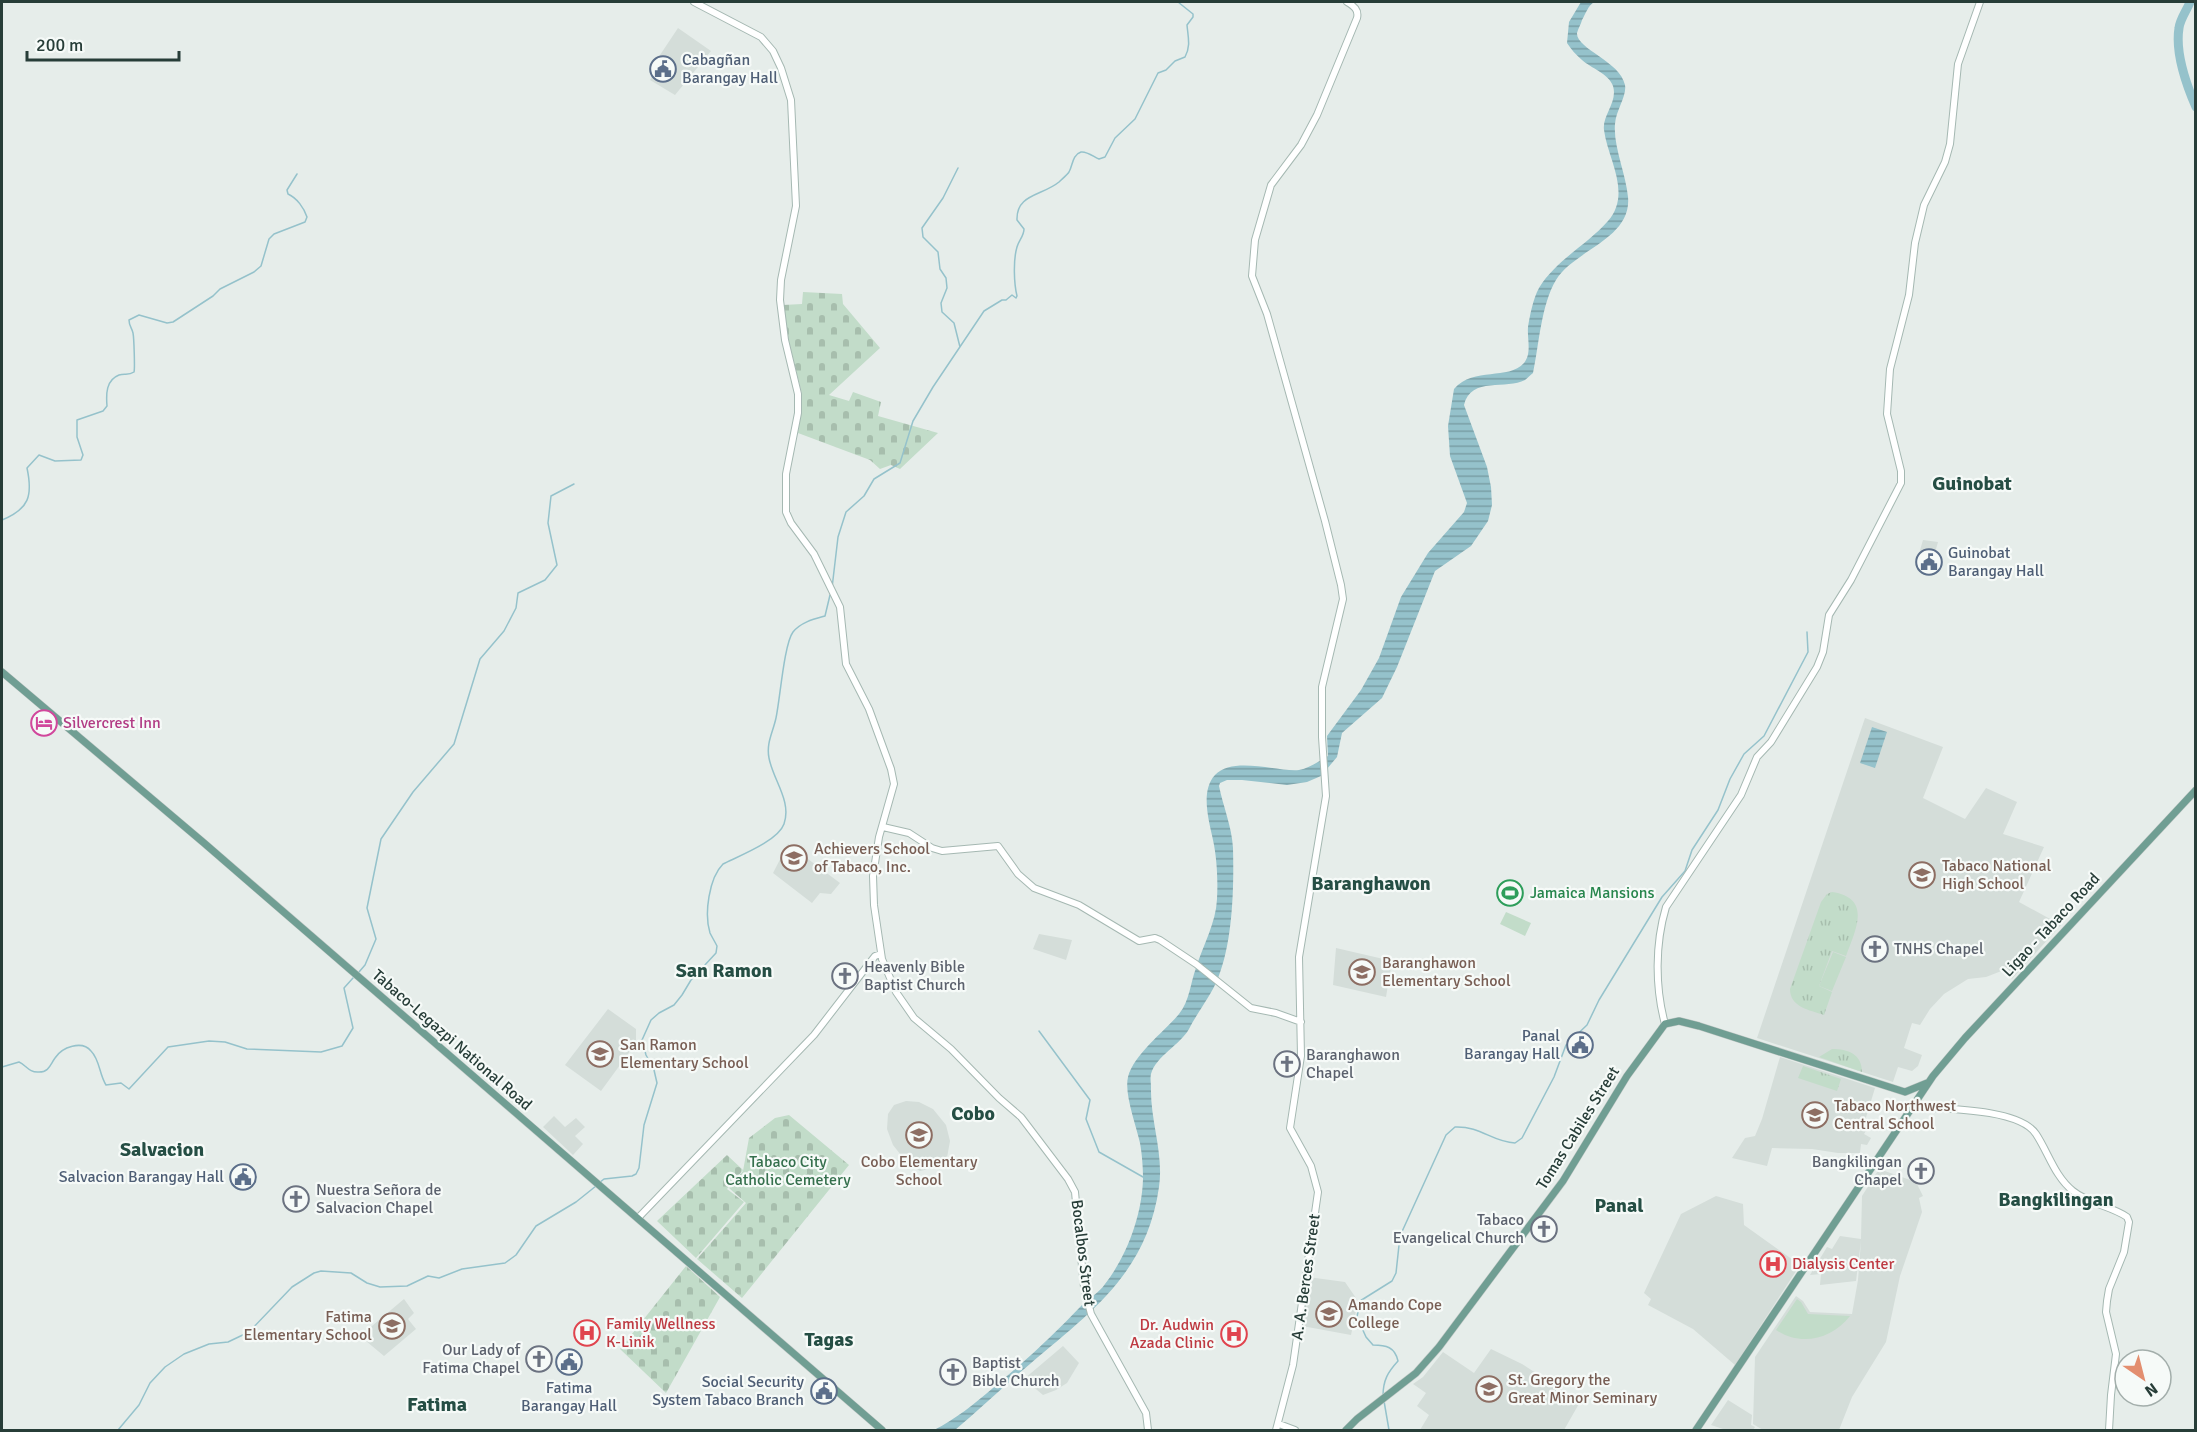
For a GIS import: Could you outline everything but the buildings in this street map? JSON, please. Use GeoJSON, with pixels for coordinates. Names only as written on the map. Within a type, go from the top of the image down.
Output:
{"type":"FeatureCollection","features":[{"type":"Feature","properties":{"kind":"main road","name":"Tabaco-Legazpi National Road"},"geometry":{"type":"LineString","coordinates":[[2,672],[612,1195],[882,1431]]}},
{"type":"Feature","properties":{"kind":"main road","name":"Ligao - Tabaco Road"},"geometry":{"type":"LineString","coordinates":[[1696,1431],[1929,1082],[1988,1013],[2196,790]]}},
{"type":"Feature","properties":{"kind":"main road"},"geometry":{"type":"LineString","coordinates":[[1665,1024],[1679,1021],[1699,1026],[1905,1092],[1910,1096],[1913,1107]]}},
{"type":"Feature","properties":{"kind":"main road","name":"Tomas Cabiles Street"},"geometry":{"type":"LineString","coordinates":[[1346,1431],[1416,1373],[1434,1353],[1572,1167],[1627,1076],[1665,1024]]}},
{"type":"Feature","properties":{"kind":"main road","name":"Ligao - Tabaco Road"},"geometry":{"type":"LineString","coordinates":[[1905,1092],[1929,1082]]}},
{"type":"Feature","properties":{"kind":"street","name":"Bocalbos Street"},"geometry":{"type":"LineString","coordinates":[[695,2],[761,37],[773,51],[791,100],[796,206],[781,280],[780,300],[785,340],[798,394],[798,413],[786,474],[786,512],[791,523],[814,554],[835,597],[842,616],[846,664],[869,709],[891,769],[894,784],[879,837],[873,876],[880,954],[896,992],[914,1018],[951,1049],[1021,1117],[1068,1179],[1075,1192],[1078,1211],[1085,1298],[1091,1314],[1146,1413],[1148,1431]]}},
{"type":"Feature","properties":{"kind":"street"},"geometry":{"type":"LineString","coordinates":[[883,827],[909,833],[932,848],[942,851],[998,846],[1018,874],[1034,888],[1079,904],[1139,941],[1155,938],[1162,941],[1196,964],[1251,1008],[1276,1013],[1301,1022],[1299,957],[1324,812],[1322,687],[1343,599],[1267,314],[1252,276],[1255,240],[1271,185],[1301,145],[1317,115],[1357,18],[1357,9],[1347,2]]}},
{"type":"Feature","properties":{"kind":"street"},"geometry":{"type":"LineString","coordinates":[[1665,1024],[1661,1009],[1658,956],[1666,907],[1741,795],[1757,758],[1771,742],[1817,667],[1823,652],[1829,615],[1856,572],[1901,483],[1901,471],[1887,414],[1890,369],[1909,295],[1915,243],[1924,206],[1945,162],[1950,144],[1958,64],[1980,2]]}},
{"type":"Feature","properties":{"kind":"street"},"geometry":{"type":"LineString","coordinates":[[638,1218],[814,1035],[875,956],[880,954]]}},
{"type":"Feature","properties":{"kind":"street","name":"A. A. Berces Street"},"geometry":{"type":"LineString","coordinates":[[1277,1427],[1299,1331],[1318,1192],[1311,1166],[1290,1128],[1301,1056],[1301,1022]]}},
{"type":"Feature","properties":{"kind":"street"},"geometry":{"type":"LineString","coordinates":[[1913,1107],[2008,1116],[2034,1130],[2060,1176],[2073,1191],[2127,1216],[2129,1222],[2124,1252],[2109,1289],[2106,1312],[2116,1354],[2109,1431]]}},
{"type":"Feature","properties":{"kind":"street"},"geometry":{"type":"LineString","coordinates":[[1277,1427],[1295,1431]]}},
{"type":"Feature","properties":{"kind":"shaded area"},"geometry":{"type":"Polygon","coordinates":[[[678,28],[711,51],[675,95],[650,80],[662,61],[658,58],[678,28]]]}},
{"type":"Feature","properties":{"kind":"shaded area"},"geometry":{"type":"Polygon","coordinates":[[[1923,540],[1938,542],[1930,570],[1916,564],[1923,540]]]}},
{"type":"Feature","properties":{"kind":"shaded area","name":"Tabaco National High School"},"geometry":{"type":"Polygon","coordinates":[[[1865,718],[1943,747],[1923,798],[1965,819],[1986,788],[2017,802],[2003,834],[2044,847],[2019,902],[2061,925],[2012,979],[2004,970],[1986,977],[1968,979],[1944,994],[1930,1009],[1920,1025],[1912,1023],[1904,1048],[1922,1055],[1918,1066],[1912,1071],[1898,1067],[1893,1082],[1757,1038],[1865,718]]]}},
{"type":"Feature","properties":{"kind":"shaded area","name":"Achievers School of Tabaco, Inc."},"geometry":{"type":"Polygon","coordinates":[[[788,844],[840,883],[831,894],[820,893],[812,903],[773,873],[788,844]]]}},
{"type":"Feature","properties":{"kind":"shaded area"},"geometry":{"type":"Polygon","coordinates":[[[1039,934],[1072,940],[1066,960],[1033,949],[1039,934]]]}},
{"type":"Feature","properties":{"kind":"shaded area","name":"Baranghawon Elementary School"},"geometry":{"type":"Polygon","coordinates":[[[1336,948],[1392,961],[1386,997],[1333,985],[1336,948]]]}},
{"type":"Feature","properties":{"kind":"shaded area","name":"San Ramon Elementary School"},"geometry":{"type":"Polygon","coordinates":[[[608,1009],[636,1029],[636,1043],[601,1091],[565,1065],[608,1009]]]}},
{"type":"Feature","properties":{"kind":"shaded area","name":"Tabaco Northwest Central School"},"geometry":{"type":"Polygon","coordinates":[[[1780,1057],[1875,1088],[1864,1124],[1869,1126],[1864,1134],[1871,1138],[1867,1145],[1861,1144],[1860,1153],[1772,1148],[1767,1166],[1732,1158],[1745,1138],[1755,1136],[1780,1057]]]}},
{"type":"Feature","properties":{"kind":"shaded area","name":"Cobo Elementary School"},"geometry":{"type":"Polygon","coordinates":[[[906,1101],[919,1102],[933,1109],[946,1125],[950,1141],[946,1163],[942,1166],[920,1171],[908,1164],[893,1145],[887,1129],[888,1114],[894,1105],[906,1101]]]}},
{"type":"Feature","properties":{"kind":"shaded area"},"geometry":{"type":"Polygon","coordinates":[[[554,1116],[565,1127],[576,1118],[585,1127],[575,1136],[583,1144],[573,1155],[543,1127],[554,1116]]]}},
{"type":"Feature","properties":{"kind":"shaded area"},"geometry":{"type":"Polygon","coordinates":[[[1879,1169],[1916,1182],[1923,1196],[1919,1198],[1922,1212],[1900,1276],[1886,1342],[1852,1397],[1839,1430],[1763,1430],[1753,1424],[1755,1357],[1796,1296],[1803,1301],[1810,1312],[1852,1314],[1861,1241],[1856,1281],[1820,1285],[1821,1274],[1810,1275],[1827,1247],[1832,1249],[1840,1236],[1861,1239],[1862,1196],[1879,1169]]]}},
{"type":"Feature","properties":{"kind":"shaded area"},"geometry":{"type":"Polygon","coordinates":[[[1716,1196],[1743,1204],[1744,1225],[1800,1265],[1735,1365],[1693,1329],[1648,1305],[1651,1299],[1644,1293],[1681,1214],[1716,1196]]]}},
{"type":"Feature","properties":{"kind":"shaded area","name":"Amando Cope College"},"geometry":{"type":"Polygon","coordinates":[[[1308,1277],[1345,1282],[1358,1301],[1351,1335],[1302,1326],[1308,1277]]]}},
{"type":"Feature","properties":{"kind":"shaded area","name":"Fatima Elementary School"},"geometry":{"type":"Polygon","coordinates":[[[404,1299],[414,1313],[408,1319],[416,1329],[384,1356],[360,1336],[404,1299]]]}},
{"type":"Feature","properties":{"kind":"shaded area"},"geometry":{"type":"Polygon","coordinates":[[[1063,1346],[1079,1363],[1067,1383],[1043,1395],[1024,1379],[1063,1346]]]}},
{"type":"Feature","properties":{"kind":"shaded area","name":"St. Gregory the Great Minor Seminary"},"geometry":{"type":"Polygon","coordinates":[[[1491,1349],[1522,1364],[1580,1402],[1564,1430],[1420,1430],[1429,1415],[1417,1406],[1426,1393],[1413,1384],[1423,1377],[1443,1352],[1474,1373],[1491,1349]]]}},
{"type":"Feature","properties":{"kind":"shaded area"},"geometry":{"type":"Polygon","coordinates":[[[1728,1400],[1752,1415],[1751,1425],[1755,1427],[1753,1430],[1726,1430],[1711,1425],[1728,1400]]]}},
{"type":"Feature","properties":{"kind":"green space"},"geometry":{"type":"Polygon","coordinates":[[[803,292],[842,294],[843,304],[880,348],[829,395],[849,401],[853,392],[881,402],[878,416],[938,433],[900,469],[891,465],[880,469],[870,460],[798,433],[802,394],[788,338],[783,305],[802,304],[803,292]]]}},
{"type":"Feature","properties":{"kind":"green space"},"geometry":{"type":"Polygon","coordinates":[[[1832,892],[1845,895],[1853,901],[1858,917],[1846,956],[1832,951],[1819,986],[1832,992],[1824,1015],[1797,1004],[1793,1000],[1790,989],[1821,902],[1827,894],[1832,892]]]}},
{"type":"Feature","properties":{"kind":"green space"},"geometry":{"type":"Polygon","coordinates":[[[1506,912],[1531,923],[1525,936],[1500,924],[1506,912]]]}},
{"type":"Feature","properties":{"kind":"green space"},"geometry":{"type":"Polygon","coordinates":[[[1833,952],[1846,957],[1832,991],[1819,986],[1833,952]]]}},
{"type":"Feature","properties":{"kind":"green space"},"geometry":{"type":"Polygon","coordinates":[[[1832,1049],[1843,1050],[1857,1057],[1862,1072],[1819,1057],[1832,1049]]]}},
{"type":"Feature","properties":{"kind":"green space"},"geometry":{"type":"Polygon","coordinates":[[[1803,1066],[1841,1079],[1837,1091],[1798,1078],[1803,1066]]]}},
{"type":"Feature","properties":{"kind":"green space","name":"Tabaco City Catholic Cemetery"},"geometry":{"type":"Polygon","coordinates":[[[789,1115],[849,1165],[742,1298],[697,1259],[746,1203],[729,1188],[743,1171],[749,1138],[775,1118],[789,1115]]]}},
{"type":"Feature","properties":{"kind":"green space"},"geometry":{"type":"Polygon","coordinates":[[[727,1155],[743,1170],[727,1189],[744,1202],[696,1258],[657,1221],[727,1155]]]}},
{"type":"Feature","properties":{"kind":"green space"},"geometry":{"type":"Polygon","coordinates":[[[686,1266],[720,1297],[666,1393],[620,1349],[686,1266]]]}},
{"type":"Feature","properties":{"kind":"green space"},"geometry":{"type":"Polygon","coordinates":[[[1797,1299],[1808,1314],[1850,1316],[1834,1330],[1816,1338],[1796,1338],[1786,1335],[1776,1330],[1797,1299]]]}},
{"type":"Feature","properties":{"kind":"water"},"geometry":{"type":"Polygon","coordinates":[[[1581,2],[1594,2],[1582,20],[1577,33],[1579,39],[1615,69],[1625,85],[1616,119],[1615,133],[1627,188],[1627,211],[1612,234],[1575,260],[1556,280],[1544,313],[1533,373],[1517,383],[1482,387],[1474,390],[1468,396],[1464,405],[1487,467],[1491,487],[1492,505],[1488,521],[1471,546],[1435,571],[1397,667],[1382,698],[1342,733],[1337,757],[1321,776],[1307,782],[1287,785],[1242,780],[1227,780],[1220,783],[1233,848],[1230,931],[1218,978],[1208,997],[1185,1035],[1158,1062],[1151,1074],[1151,1099],[1160,1175],[1153,1217],[1142,1244],[1129,1267],[1113,1288],[1074,1326],[955,1430],[934,1430],[972,1405],[1005,1378],[1100,1290],[1120,1261],[1132,1234],[1140,1207],[1143,1179],[1140,1143],[1131,1110],[1128,1077],[1131,1068],[1143,1051],[1183,1009],[1216,908],[1216,862],[1207,806],[1210,782],[1223,769],[1233,766],[1299,770],[1328,756],[1327,736],[1361,690],[1379,658],[1401,597],[1428,553],[1464,512],[1467,503],[1450,456],[1448,426],[1454,389],[1471,378],[1509,371],[1524,363],[1529,350],[1528,327],[1533,302],[1539,288],[1554,269],[1600,230],[1615,210],[1618,188],[1604,130],[1605,119],[1613,98],[1613,86],[1604,75],[1580,58],[1567,43],[1569,22],[1581,2]]]}},
{"type":"Feature","properties":{"kind":"water"},"geometry":{"type":"Polygon","coordinates":[[[1872,727],[1887,732],[1875,768],[1860,763],[1872,727]]]}},
{"type":"Feature","properties":{"kind":"waterway"},"geometry":{"type":"LineString","coordinates":[[832,588],[838,537],[846,512],[864,496],[874,479],[900,463],[913,421],[984,311],[1012,295],[1016,298],[1017,296],[1015,258],[1024,229],[1017,220],[1021,205],[1031,196],[1059,182],[1069,172],[1078,153],[1086,152],[1099,159],[1105,157],[1115,138],[1135,119],[1158,73],[1185,57],[1189,45],[1187,25],[1193,14],[1178,2]]}},
{"type":"Feature","properties":{"kind":"waterway"},"geometry":{"type":"LineString","coordinates":[[2190,2],[2182,18],[2178,38],[2185,78],[2196,107]]}},
{"type":"Feature","properties":{"kind":"waterway"},"geometry":{"type":"LineString","coordinates":[[958,168],[943,198],[922,228],[923,237],[938,252],[940,269],[946,278],[947,288],[941,303],[942,312],[954,323],[960,347]]}},
{"type":"Feature","properties":{"kind":"waterway"},"geometry":{"type":"LineString","coordinates":[[2,520],[18,511],[27,500],[29,494],[27,468],[39,455],[55,461],[81,460],[83,455],[77,437],[77,420],[103,411],[107,406],[107,392],[112,380],[119,375],[134,372],[133,331],[129,320],[139,315],[167,323],[173,322],[220,289],[254,272],[261,266],[269,239],[274,234],[305,222],[307,217],[304,210],[288,194],[287,190],[297,174]]}},
{"type":"Feature","properties":{"kind":"waterway"},"geometry":{"type":"LineString","coordinates":[[359,972],[365,965],[376,939],[367,908],[381,839],[413,792],[454,744],[480,659],[504,631],[516,608],[518,593],[545,580],[557,565],[548,523],[551,496],[574,484]]}},
{"type":"Feature","properties":{"kind":"waterway"},"geometry":{"type":"LineString","coordinates":[[599,1183],[604,1179],[632,1176],[639,1168],[644,1125],[657,1083],[642,1040],[651,1020],[674,1005],[691,980],[716,953],[717,946],[708,925],[708,907],[711,887],[718,870],[723,864],[766,842],[784,824],[786,807],[768,753],[778,710],[785,660],[793,632],[804,623],[825,616],[830,595]]}},
{"type":"Feature","properties":{"kind":"waterway"},"geometry":{"type":"LineString","coordinates":[[1383,1396],[1384,1385],[1391,1369],[1398,1361],[1397,1356],[1386,1346],[1373,1345],[1366,1337],[1357,1317],[1360,1301],[1392,1281],[1396,1273],[1400,1236],[1446,1135],[1455,1127],[1464,1127],[1507,1142],[1515,1143],[1522,1138],[1554,1077],[1566,1045],[1587,1025],[1599,1000],[1662,897],[1685,871],[1692,850],[1718,810],[1730,779],[1744,754],[1764,736],[1808,652],[1807,632]]}},
{"type":"Feature","properties":{"kind":"waterway"},"geometry":{"type":"LineString","coordinates":[[2,1067],[19,1062],[33,1071],[42,1072],[49,1068],[58,1054],[78,1045],[87,1048],[94,1055],[106,1085],[121,1083],[129,1089],[168,1047],[209,1041],[225,1042],[247,1049],[321,1052],[342,1046],[353,1028],[344,988],[353,978]]}},
{"type":"Feature","properties":{"kind":"waterway"},"geometry":{"type":"LineString","coordinates":[[1039,1031],[1090,1100],[1086,1119],[1099,1152],[1143,1177]]}},
{"type":"Feature","properties":{"kind":"waterway"},"geometry":{"type":"LineString","coordinates":[[118,1430],[139,1405],[150,1383],[165,1367],[184,1354],[209,1344],[228,1342],[249,1332],[292,1287],[314,1273],[321,1271],[351,1273],[367,1283],[380,1287],[407,1286],[428,1276],[439,1278],[462,1269],[505,1263],[516,1255],[536,1226],[576,1202],[596,1186]]}},
{"type":"Feature","properties":{"kind":"waterway"},"geometry":{"type":"LineString","coordinates":[[1384,1401],[1389,1430]]}},
{"type":"Feature","properties":{"kind":"place","name":"Cabagñan Barangay Hall"},"geometry":{"type":"Point","coordinates":[663,69]}},
{"type":"Feature","properties":{"kind":"place","name":"Guinobat Barangay Hall"},"geometry":{"type":"Point","coordinates":[1929,562]}},
{"type":"Feature","properties":{"kind":"place","name":"Silvercrest Inn"},"geometry":{"type":"Point","coordinates":[44,723]}},
{"type":"Feature","properties":{"kind":"place","name":"Achievers School of Tabaco, Inc."},"geometry":{"type":"Point","coordinates":[794,858]}},
{"type":"Feature","properties":{"kind":"place","name":"Tabaco National High School"},"geometry":{"type":"Point","coordinates":[1922,875]}},
{"type":"Feature","properties":{"kind":"place","name":"Jamaica Mansions"},"geometry":{"type":"Point","coordinates":[1510,893]}},
{"type":"Feature","properties":{"kind":"place","name":"TNHS Chapel"},"geometry":{"type":"Point","coordinates":[1875,949]}},
{"type":"Feature","properties":{"kind":"place","name":"Baranghawon Elementary School"},"geometry":{"type":"Point","coordinates":[1362,972]}},
{"type":"Feature","properties":{"kind":"place","name":"Heavenly Bible Baptist Church"},"geometry":{"type":"Point","coordinates":[845,976]}},
{"type":"Feature","properties":{"kind":"place","name":"Panal Barangay Hall"},"geometry":{"type":"Point","coordinates":[1580,1045]}},
{"type":"Feature","properties":{"kind":"place","name":"San Ramon Elementary School"},"geometry":{"type":"Point","coordinates":[600,1054]}},
{"type":"Feature","properties":{"kind":"place","name":"Baranghawon Chapel"},"geometry":{"type":"Point","coordinates":[1287,1064]}},
{"type":"Feature","properties":{"kind":"place","name":"Tabaco Northwest Central School"},"geometry":{"type":"Point","coordinates":[1815,1115]}},
{"type":"Feature","properties":{"kind":"place","name":"Cobo Elementary School"},"geometry":{"type":"Point","coordinates":[919,1135]}},
{"type":"Feature","properties":{"kind":"place","name":"Bangkilingan Chapel"},"geometry":{"type":"Point","coordinates":[1921,1171]}},
{"type":"Feature","properties":{"kind":"place","name":"Salvacion Barangay Hall"},"geometry":{"type":"Point","coordinates":[243,1177]}},
{"type":"Feature","properties":{"kind":"place","name":"Nuestra Señora de Salvacion Chapel"},"geometry":{"type":"Point","coordinates":[296,1199]}},
{"type":"Feature","properties":{"kind":"place","name":"Tabaco Evangelical Church"},"geometry":{"type":"Point","coordinates":[1544,1229]}},
{"type":"Feature","properties":{"kind":"place","name":"Dialysis Center"},"geometry":{"type":"Point","coordinates":[1773,1264]}},
{"type":"Feature","properties":{"kind":"place","name":"Amando Cope College"},"geometry":{"type":"Point","coordinates":[1329,1314]}},
{"type":"Feature","properties":{"kind":"place","name":"Fatima Elementary School"},"geometry":{"type":"Point","coordinates":[392,1326]}},
{"type":"Feature","properties":{"kind":"place","name":"Family Wellness K-Linik"},"geometry":{"type":"Point","coordinates":[587,1333]}},
{"type":"Feature","properties":{"kind":"place","name":"Dr. Audwin Azada Clinic"},"geometry":{"type":"Point","coordinates":[1234,1334]}},
{"type":"Feature","properties":{"kind":"place","name":"Our Lady of Fatima Chapel"},"geometry":{"type":"Point","coordinates":[539,1359]}},
{"type":"Feature","properties":{"kind":"place","name":"Fatima Barangay Hall"},"geometry":{"type":"Point","coordinates":[569,1362]}},
{"type":"Feature","properties":{"kind":"place","name":"Baptist Bible Church"},"geometry":{"type":"Point","coordinates":[953,1372]}},
{"type":"Feature","properties":{"kind":"place","name":"St. Gregory the Great Minor Seminary"},"geometry":{"type":"Point","coordinates":[1489,1389]}},
{"type":"Feature","properties":{"kind":"place","name":"Social Security System Tabaco Branch"},"geometry":{"type":"Point","coordinates":[824,1391]}},
{"type":"Feature","properties":{"kind":"district","name":"Guinobat"},"geometry":{"type":"Point","coordinates":[1972,483]}},
{"type":"Feature","properties":{"kind":"district","name":"Baranghawon"},"geometry":{"type":"Point","coordinates":[1371,883]}},
{"type":"Feature","properties":{"kind":"district","name":"San Ramon"},"geometry":{"type":"Point","coordinates":[724,970]}},
{"type":"Feature","properties":{"kind":"district","name":"Cobo"},"geometry":{"type":"Point","coordinates":[973,1113]}},
{"type":"Feature","properties":{"kind":"district","name":"Salvacion"},"geometry":{"type":"Point","coordinates":[162,1149]}},
{"type":"Feature","properties":{"kind":"district","name":"Bangkilingan"},"geometry":{"type":"Point","coordinates":[2056,1199]}},
{"type":"Feature","properties":{"kind":"district","name":"Panal"},"geometry":{"type":"Point","coordinates":[1619,1205]}},
{"type":"Feature","properties":{"kind":"district","name":"Tagas"},"geometry":{"type":"Point","coordinates":[829,1339]}},
{"type":"Feature","properties":{"kind":"district","name":"Fatima"},"geometry":{"type":"Point","coordinates":[437,1404]}}]}
